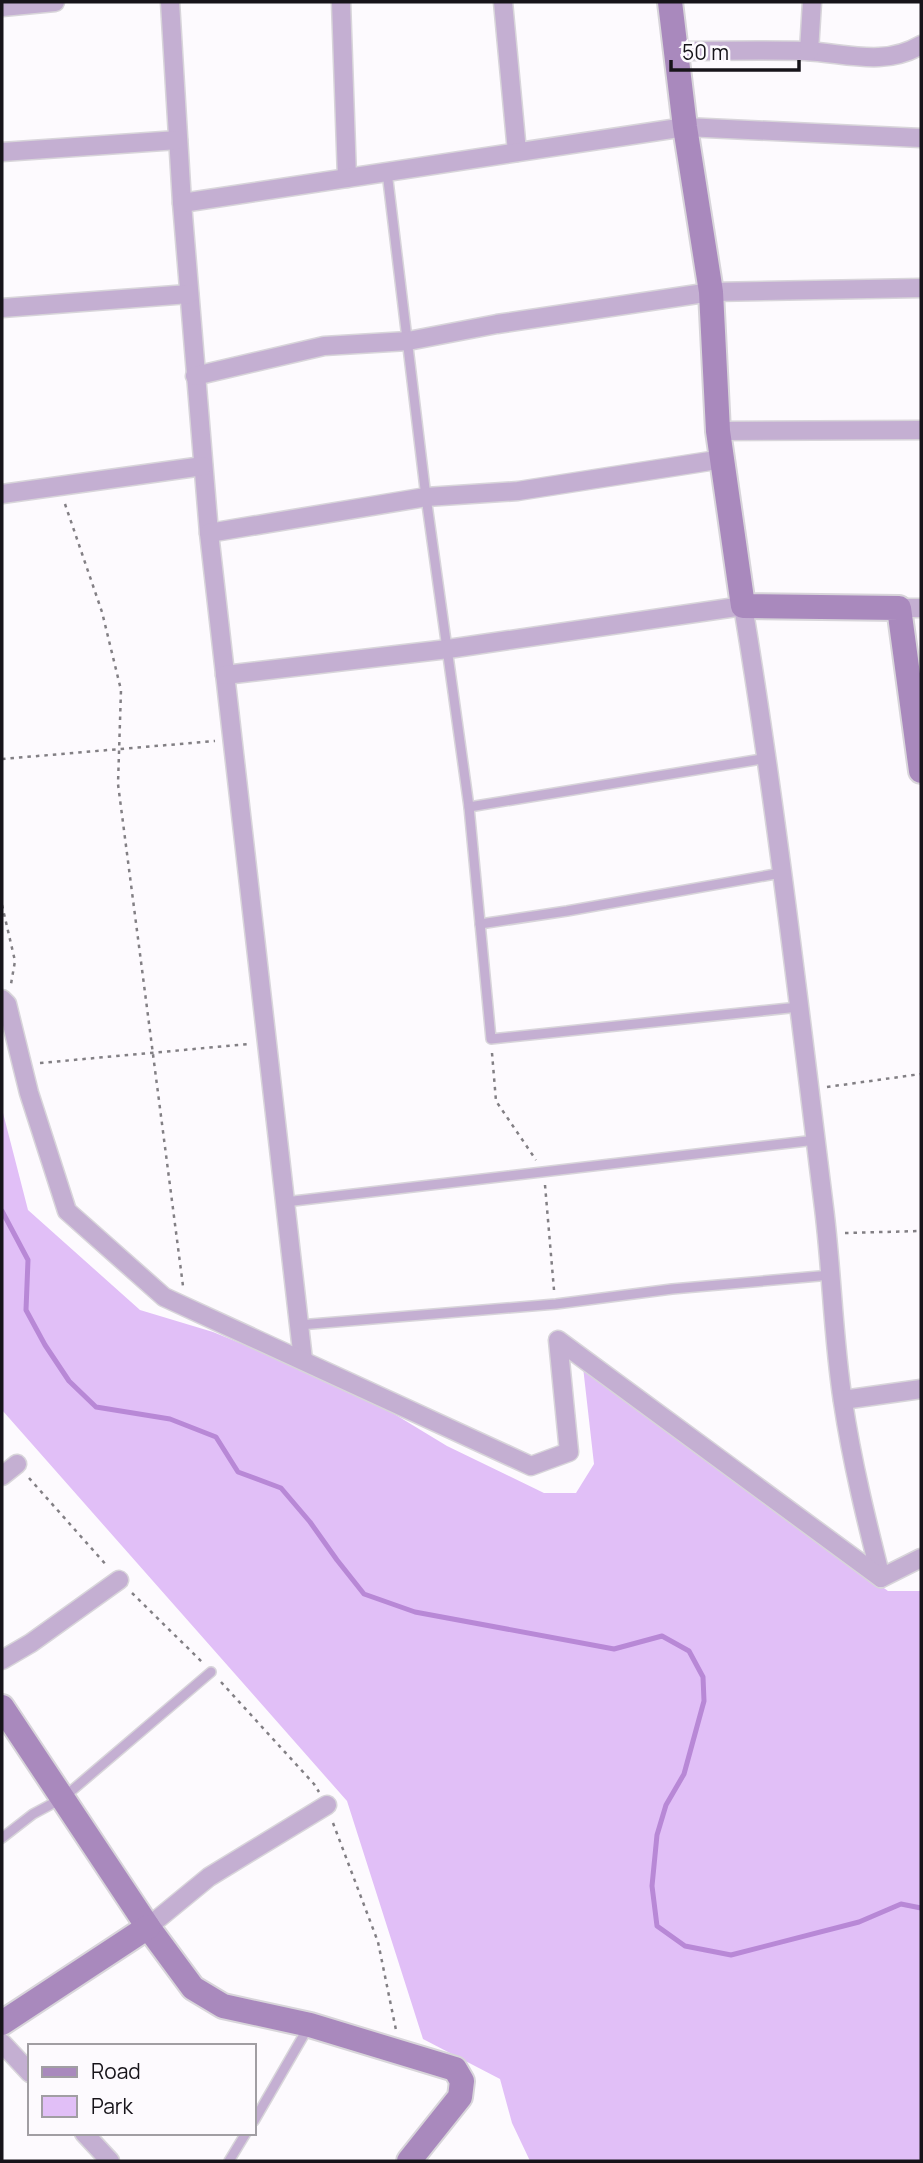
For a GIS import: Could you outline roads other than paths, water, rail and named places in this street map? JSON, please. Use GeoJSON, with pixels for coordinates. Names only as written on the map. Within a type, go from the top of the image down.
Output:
{"type":"FeatureCollection","features":[{"type":"Feature","properties":{"kind":"street"},"geometry":{"type":"LineString","coordinates":[[2,7],[55,2]]}},
{"type":"Feature","properties":{"kind":"street"},"geometry":{"type":"LineString","coordinates":[[170,2],[182,203],[209,533],[303,1360]]}},
{"type":"Feature","properties":{"kind":"street"},"geometry":{"type":"LineString","coordinates":[[341,2],[347,178]]}},
{"type":"Feature","properties":{"kind":"street"},"geometry":{"type":"LineString","coordinates":[[503,2],[517,152]]}},
{"type":"Feature","properties":{"kind":"street"},"geometry":{"type":"LineString","coordinates":[[670,2],[685,127],[711,292],[718,431],[768,758],[828,1234],[843,1400],[860,1496],[881,1578]]}},
{"type":"Feature","properties":{"kind":"street"},"geometry":{"type":"LineString","coordinates":[[809,51],[813,2]]}},
{"type":"Feature","properties":{"kind":"street"},"geometry":{"type":"LineString","coordinates":[[676,51],[809,51],[859,58],[888,58],[921,45]]}},
{"type":"Feature","properties":{"kind":"street"},"geometry":{"type":"LineString","coordinates":[[182,203],[685,127],[921,138]]}},
{"type":"Feature","properties":{"kind":"street"},"geometry":{"type":"LineString","coordinates":[[2,152],[178,140]]}},
{"type":"Feature","properties":{"kind":"street"},"geometry":{"type":"LineString","coordinates":[[195,376],[324,346],[408,341],[497,324],[711,292],[921,288]]}},
{"type":"Feature","properties":{"kind":"street"},"geometry":{"type":"LineString","coordinates":[[2,308],[189,294]]}},
{"type":"Feature","properties":{"kind":"street"},"geometry":{"type":"LineString","coordinates":[[718,431],[921,430]]}},
{"type":"Feature","properties":{"kind":"street"},"geometry":{"type":"LineString","coordinates":[[209,533],[426,496],[518,491],[723,459]]}},
{"type":"Feature","properties":{"kind":"street"},"geometry":{"type":"LineString","coordinates":[[2,494],[203,466]]}},
{"type":"Feature","properties":{"kind":"street"},"geometry":{"type":"LineString","coordinates":[[225,675],[447,649],[743,606],[910,608],[921,771]]}},
{"type":"Feature","properties":{"kind":"street"},"geometry":{"type":"LineString","coordinates":[[4,1002],[67,1211],[164,1297],[531,1466],[569,1452],[558,1340],[881,1578]]}},
{"type":"Feature","properties":{"kind":"street"},"geometry":{"type":"LineString","coordinates":[[843,1400],[921,1389]]}},
{"type":"Feature","properties":{"kind":"street"},"geometry":{"type":"LineString","coordinates":[[2,1476],[17,1464]]}},
{"type":"Feature","properties":{"kind":"street"},"geometry":{"type":"LineString","coordinates":[[881,1578],[921,1558]]}},
{"type":"Feature","properties":{"kind":"street"},"geometry":{"type":"LineString","coordinates":[[2,1660],[31,1643],[119,1580]]}},
{"type":"Feature","properties":{"kind":"street"},"geometry":{"type":"LineString","coordinates":[[2,1707],[148,1927],[193,1988],[223,2006],[310,2025],[454,2069],[462,2081],[460,2098],[409,2161]]}},
{"type":"Feature","properties":{"kind":"street"},"geometry":{"type":"LineString","coordinates":[[2,2023],[148,1927],[209,1877],[327,1805]]}},
{"type":"Feature","properties":{"kind":"street"},"geometry":{"type":"LineString","coordinates":[[2,2043],[28,2071]]}},
{"type":"Feature","properties":{"kind":"street"},"geometry":{"type":"LineString","coordinates":[[86,2135],[110,2161]]}},
{"type":"Feature","properties":{"kind":"lane"},"geometry":{"type":"LineString","coordinates":[[387,172],[426,496],[469,807],[491,1039],[799,1007]]}},
{"type":"Feature","properties":{"kind":"lane"},"geometry":{"type":"LineString","coordinates":[[469,807],[768,758]]}},
{"type":"Feature","properties":{"kind":"lane"},"geometry":{"type":"LineString","coordinates":[[480,924],[781,873]]}},
{"type":"Feature","properties":{"kind":"lane"},"geometry":{"type":"LineString","coordinates":[[285,1202],[816,1140]]}},
{"type":"Feature","properties":{"kind":"lane"},"geometry":{"type":"LineString","coordinates":[[299,1325],[555,1304],[672,1289],[831,1275]]}},
{"type":"Feature","properties":{"kind":"lane"},"geometry":{"type":"LineString","coordinates":[[2,1838],[33,1814],[63,1798],[211,1672]]}},
{"type":"Feature","properties":{"kind":"lane"},"geometry":{"type":"LineString","coordinates":[[256,2119],[310,2025]]}},
{"type":"Feature","properties":{"kind":"lane"},"geometry":{"type":"LineString","coordinates":[[229,2161],[246,2135]]}},
{"type":"Feature","properties":{"kind":"waterway"},"geometry":{"type":"LineString","coordinates":[[2,1211],[28,1260],[26,1310],[69,1381],[96,1407],[170,1419],[216,1437],[238,1472],[281,1488],[364,1594],[415,1612],[614,1649],[662,1636],[689,1651],[703,1677],[704,1701],[684,1774],[666,1805],[657,1835],[652,1886],[657,1926],[685,1946],[731,1955],[859,1922],[901,1904],[921,1908]]}}]}
